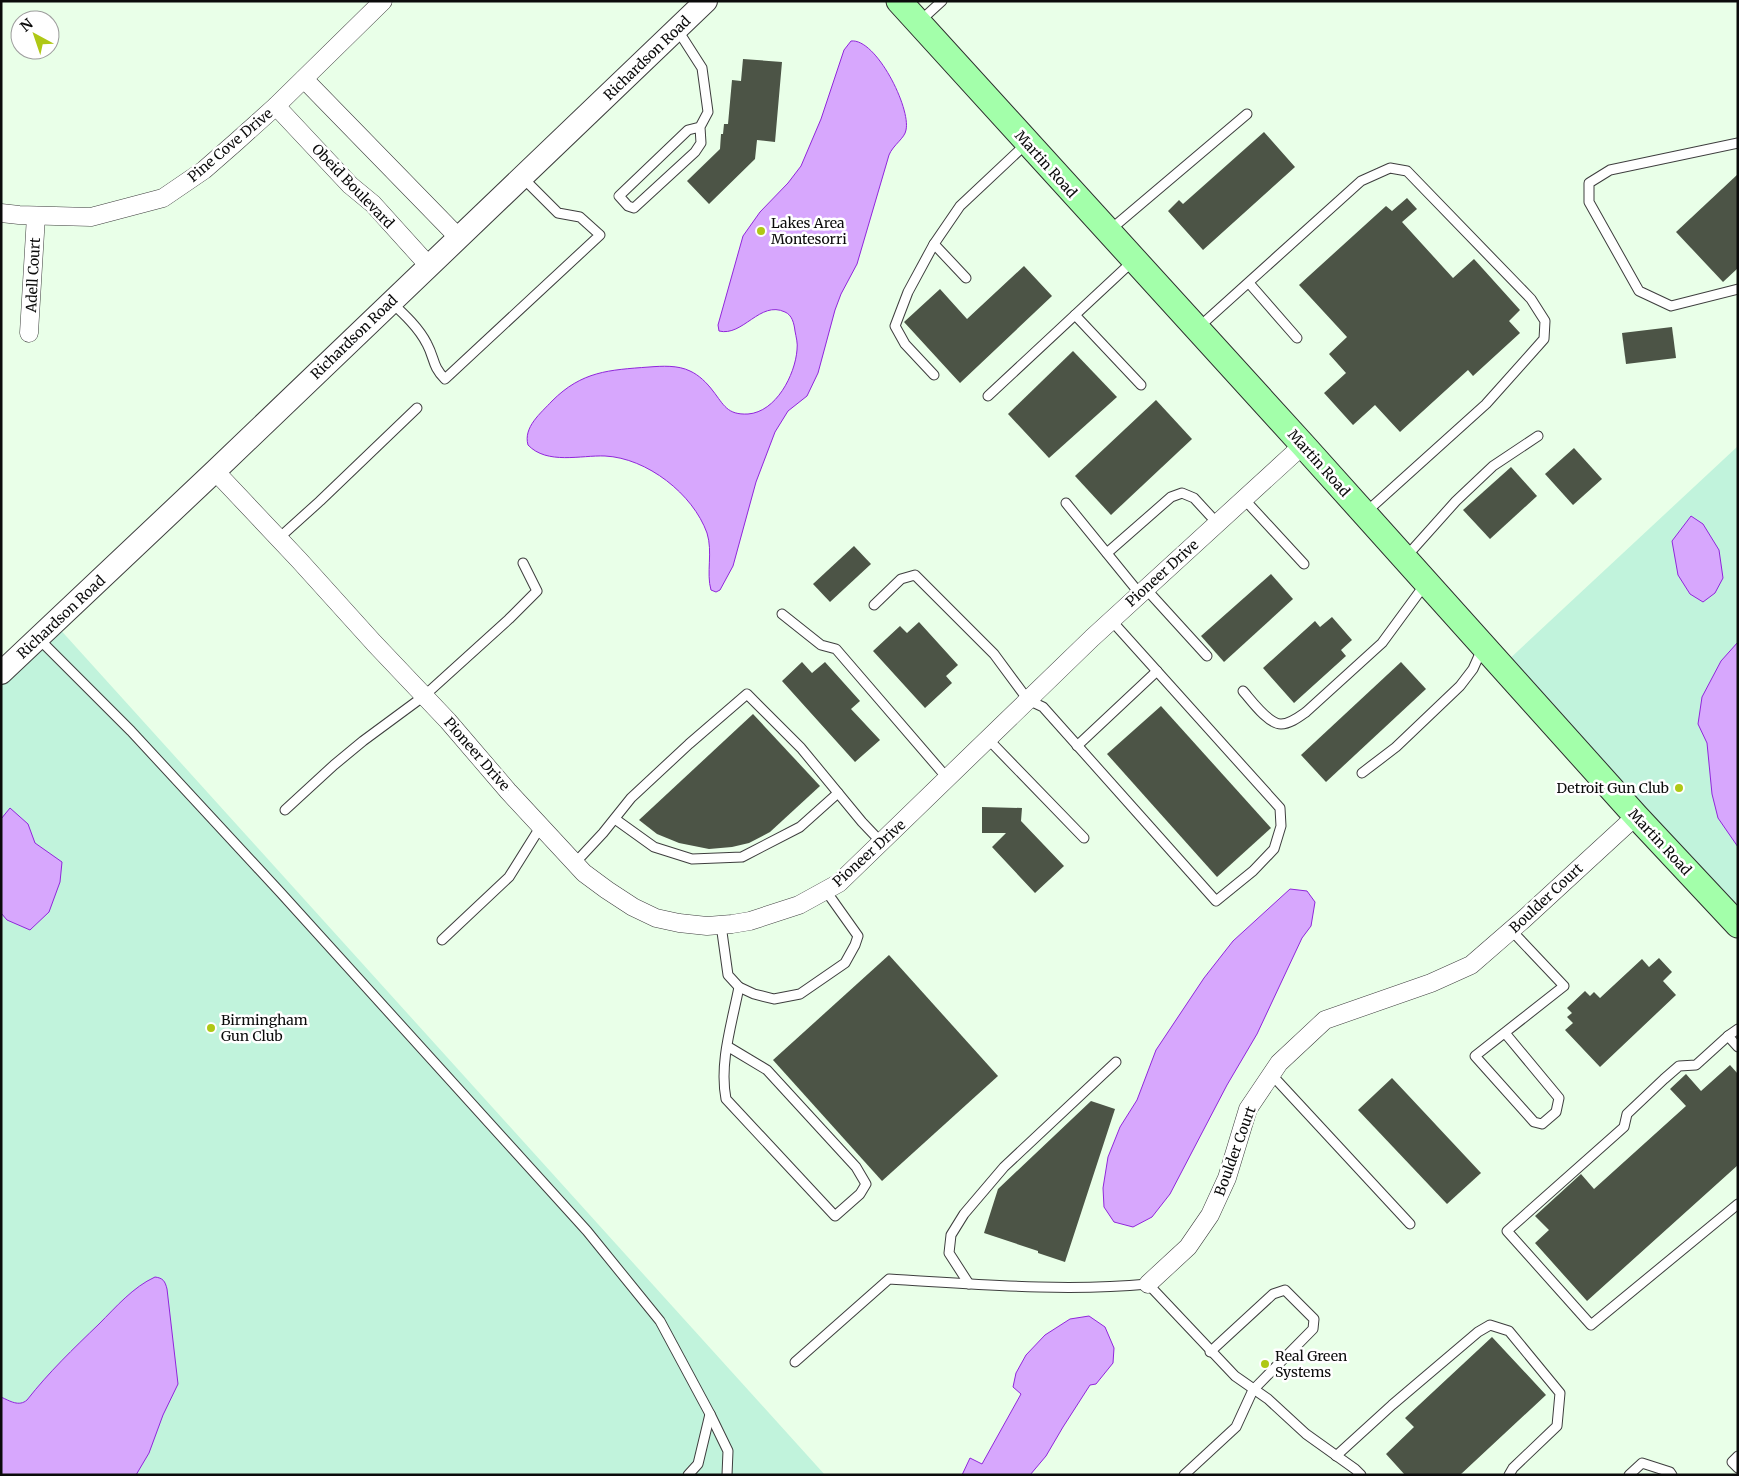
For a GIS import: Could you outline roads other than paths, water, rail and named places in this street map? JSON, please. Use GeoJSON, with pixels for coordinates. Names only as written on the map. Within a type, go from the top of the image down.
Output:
{"type":"FeatureCollection","features":[{"type":"Feature","properties":{"kind":"main road","name":"Martin Road"},"geometry":{"type":"LineString","coordinates":[[899,1],[1304,445],[1636,816],[1738,925]]}},
{"type":"Feature","properties":{"kind":"street","name":"Pine Cove Drive"},"geometry":{"type":"LineString","coordinates":[[1,213],[91,217],[163,198],[204,170],[276,106],[383,1]]}},
{"type":"Feature","properties":{"kind":"street","name":"Richardson Road"},"geometry":{"type":"LineString","coordinates":[[1,673],[706,1]]}},
{"type":"Feature","properties":{"kind":"street"},"geometry":{"type":"LineString","coordinates":[[304,79],[458,238]]}},
{"type":"Feature","properties":{"kind":"street","name":"Obeid Boulevard"},"geometry":{"type":"LineString","coordinates":[[276,106],[350,185],[373,204],[429,266]]}},
{"type":"Feature","properties":{"kind":"street","name":"Adell Court"},"geometry":{"type":"LineString","coordinates":[[30,333],[36,216]]}},
{"type":"Feature","properties":{"kind":"street","name":"Pioneer Drive"},"geometry":{"type":"LineString","coordinates":[[215,471],[279,538],[584,873],[633,907],[656,918],[707,926],[750,921],[799,905],[839,883],[1111,620],[1304,445]]}},
{"type":"Feature","properties":{"kind":"street","name":"Boulder Court"},"geometry":{"type":"LineString","coordinates":[[1148,1284],[1188,1247],[1210,1215],[1227,1178],[1248,1109],[1278,1063],[1325,1020],[1431,984],[1471,965],[1636,816]]}},
{"type":"Feature","properties":{"kind":"lane"},"geometry":{"type":"LineString","coordinates":[[919,22],[942,1]]}},
{"type":"Feature","properties":{"kind":"lane"},"geometry":{"type":"LineString","coordinates":[[677,29],[702,68],[708,112],[700,127],[701,143],[695,152],[634,208],[625,204],[619,196],[688,130],[700,127]]}},
{"type":"Feature","properties":{"kind":"lane"},"geometry":{"type":"LineString","coordinates":[[1108,232],[1247,114]]}},
{"type":"Feature","properties":{"kind":"lane"},"geometry":{"type":"LineString","coordinates":[[934,375],[905,344],[896,326],[908,292],[934,244],[960,206],[1027,143]]}},
{"type":"Feature","properties":{"kind":"lane"},"geometry":{"type":"LineString","coordinates":[[1738,143],[1610,170],[1588,184],[1589,202],[1639,291],[1671,306],[1738,289]]}},
{"type":"Feature","properties":{"kind":"lane"},"geometry":{"type":"LineString","coordinates":[[1197,329],[1361,181],[1390,168],[1407,170],[1531,299],[1545,321],[1544,340],[1486,404],[1365,514]]}},
{"type":"Feature","properties":{"kind":"lane"},"geometry":{"type":"LineString","coordinates":[[391,302],[407,317],[427,343],[436,370],[445,379],[600,235],[580,216],[558,213],[522,177]]}},
{"type":"Feature","properties":{"kind":"lane"},"geometry":{"type":"LineString","coordinates":[[934,244],[966,278]]}},
{"type":"Feature","properties":{"kind":"lane"},"geometry":{"type":"LineString","coordinates":[[988,396],[1134,260]]}},
{"type":"Feature","properties":{"kind":"lane"},"geometry":{"type":"LineString","coordinates":[[1249,283],[1297,338]]}},
{"type":"Feature","properties":{"kind":"lane"},"geometry":{"type":"LineString","coordinates":[[1075,314],[1140,386]]}},
{"type":"Feature","properties":{"kind":"lane"},"geometry":{"type":"LineString","coordinates":[[279,538],[320,502],[417,408]]}},
{"type":"Feature","properties":{"kind":"lane"},"geometry":{"type":"LineString","coordinates":[[1405,558],[1456,501],[1492,466],[1538,436]]}},
{"type":"Feature","properties":{"kind":"lane"},"geometry":{"type":"LineString","coordinates":[[1107,553],[1171,497],[1182,493],[1194,498],[1217,523]]}},
{"type":"Feature","properties":{"kind":"lane"},"geometry":{"type":"LineString","coordinates":[[1244,499],[1304,564]]}},
{"type":"Feature","properties":{"kind":"lane"},"geometry":{"type":"LineString","coordinates":[[1066,503],[1107,553],[1207,656]]}},
{"type":"Feature","properties":{"kind":"lane"},"geometry":{"type":"LineString","coordinates":[[285,810],[341,759],[424,696],[510,620],[537,591],[523,563]]}},
{"type":"Feature","properties":{"kind":"lane"},"geometry":{"type":"LineString","coordinates":[[874,605],[900,579],[915,575],[994,654],[1028,700],[1042,706],[1216,901],[1253,871],[1274,850],[1281,826],[1280,808],[1111,620]]}},
{"type":"Feature","properties":{"kind":"lane"},"geometry":{"type":"LineString","coordinates":[[1243,690],[1269,720],[1281,724],[1294,720],[1306,712],[1382,643],[1427,582]]}},
{"type":"Feature","properties":{"kind":"lane"},"geometry":{"type":"LineString","coordinates":[[782,614],[821,645],[836,650],[948,779]]}},
{"type":"Feature","properties":{"kind":"lane"},"geometry":{"type":"LineString","coordinates":[[38,638],[131,731],[280,892],[587,1231],[660,1321],[728,1451],[727,1475]]}},
{"type":"Feature","properties":{"kind":"lane"},"geometry":{"type":"LineString","coordinates":[[1362,773],[1396,747],[1460,686],[1473,669],[1484,646]]}},
{"type":"Feature","properties":{"kind":"lane"},"geometry":{"type":"LineString","coordinates":[[1077,746],[1156,671]]}},
{"type":"Feature","properties":{"kind":"lane"},"geometry":{"type":"LineString","coordinates":[[575,863],[615,819],[631,798],[747,694],[802,748],[862,822],[882,842]]}},
{"type":"Feature","properties":{"kind":"lane"},"geometry":{"type":"LineString","coordinates":[[988,739],[1084,838]]}},
{"type":"Feature","properties":{"kind":"lane"},"geometry":{"type":"LineString","coordinates":[[615,819],[654,847],[692,859],[742,857],[800,827],[838,793]]}},
{"type":"Feature","properties":{"kind":"lane"},"geometry":{"type":"LineString","coordinates":[[442,940],[509,877],[541,826]]}},
{"type":"Feature","properties":{"kind":"lane"},"geometry":{"type":"LineString","coordinates":[[721,925],[728,975],[740,987],[754,994],[774,999],[800,994],[844,963],[858,936],[826,891]]}},
{"type":"Feature","properties":{"kind":"lane"},"geometry":{"type":"LineString","coordinates":[[1505,1033],[1559,1098],[1556,1112],[1542,1124],[1534,1122],[1476,1056],[1564,986],[1511,930]]}},
{"type":"Feature","properties":{"kind":"lane"},"geometry":{"type":"LineString","coordinates":[[727,1046],[767,1070],[856,1167],[866,1184],[860,1194],[835,1216],[726,1099],[723,1085],[727,1046],[740,987]]}},
{"type":"Feature","properties":{"kind":"lane"},"geometry":{"type":"LineString","coordinates":[[1738,1028],[1696,1065],[1679,1066],[1664,1079],[1627,1114],[1624,1127],[1508,1231],[1591,1325],[1738,1204]]}},
{"type":"Feature","properties":{"kind":"lane"},"geometry":{"type":"LineString","coordinates":[[1728,1036],[1738,1047]]}},
{"type":"Feature","properties":{"kind":"lane"},"geometry":{"type":"LineString","coordinates":[[969,1284],[948,1253],[951,1235],[964,1214],[1004,1167],[1116,1062]]}},
{"type":"Feature","properties":{"kind":"lane"},"geometry":{"type":"LineString","coordinates":[[1271,1074],[1410,1224]]}},
{"type":"Feature","properties":{"kind":"lane"},"geometry":{"type":"LineString","coordinates":[[795,1362],[889,1279],[969,1284],[1107,1288],[1148,1284],[1210,1352],[1235,1376],[1268,1399],[1306,1434],[1361,1475]]}},
{"type":"Feature","properties":{"kind":"lane"},"geometry":{"type":"LineString","coordinates":[[1184,1475],[1236,1427],[1254,1390],[1313,1329],[1314,1319],[1285,1290],[1273,1294],[1210,1352]]}},
{"type":"Feature","properties":{"kind":"lane"},"geometry":{"type":"LineString","coordinates":[[1336,1456],[1449,1356],[1478,1332],[1490,1325],[1509,1331],[1560,1393],[1557,1426],[1513,1468],[1509,1475]]}},
{"type":"Feature","properties":{"kind":"lane"},"geometry":{"type":"LineString","coordinates":[[688,1475],[698,1464],[710,1414]]}},
{"type":"Feature","properties":{"kind":"lane"},"geometry":{"type":"LineString","coordinates":[[1738,1456],[1732,1462],[1738,1468]]}},
{"type":"Feature","properties":{"kind":"lane"},"geometry":{"type":"LineString","coordinates":[[1629,1475],[1642,1463],[1670,1472],[1672,1475]]}},
{"type":"Feature","properties":{"kind":"place","name":"Lakes Area Montesorri"},"geometry":{"type":"Point","coordinates":[761,231]}},
{"type":"Feature","properties":{"kind":"place","name":"Detroit Gun Club"},"geometry":{"type":"Point","coordinates":[1679,788]}},
{"type":"Feature","properties":{"kind":"place","name":"Birmingham Gun Club"},"geometry":{"type":"Point","coordinates":[211,1028]}},
{"type":"Feature","properties":{"kind":"place","name":"Real Green Systems"},"geometry":{"type":"Point","coordinates":[1265,1364]}}]}
